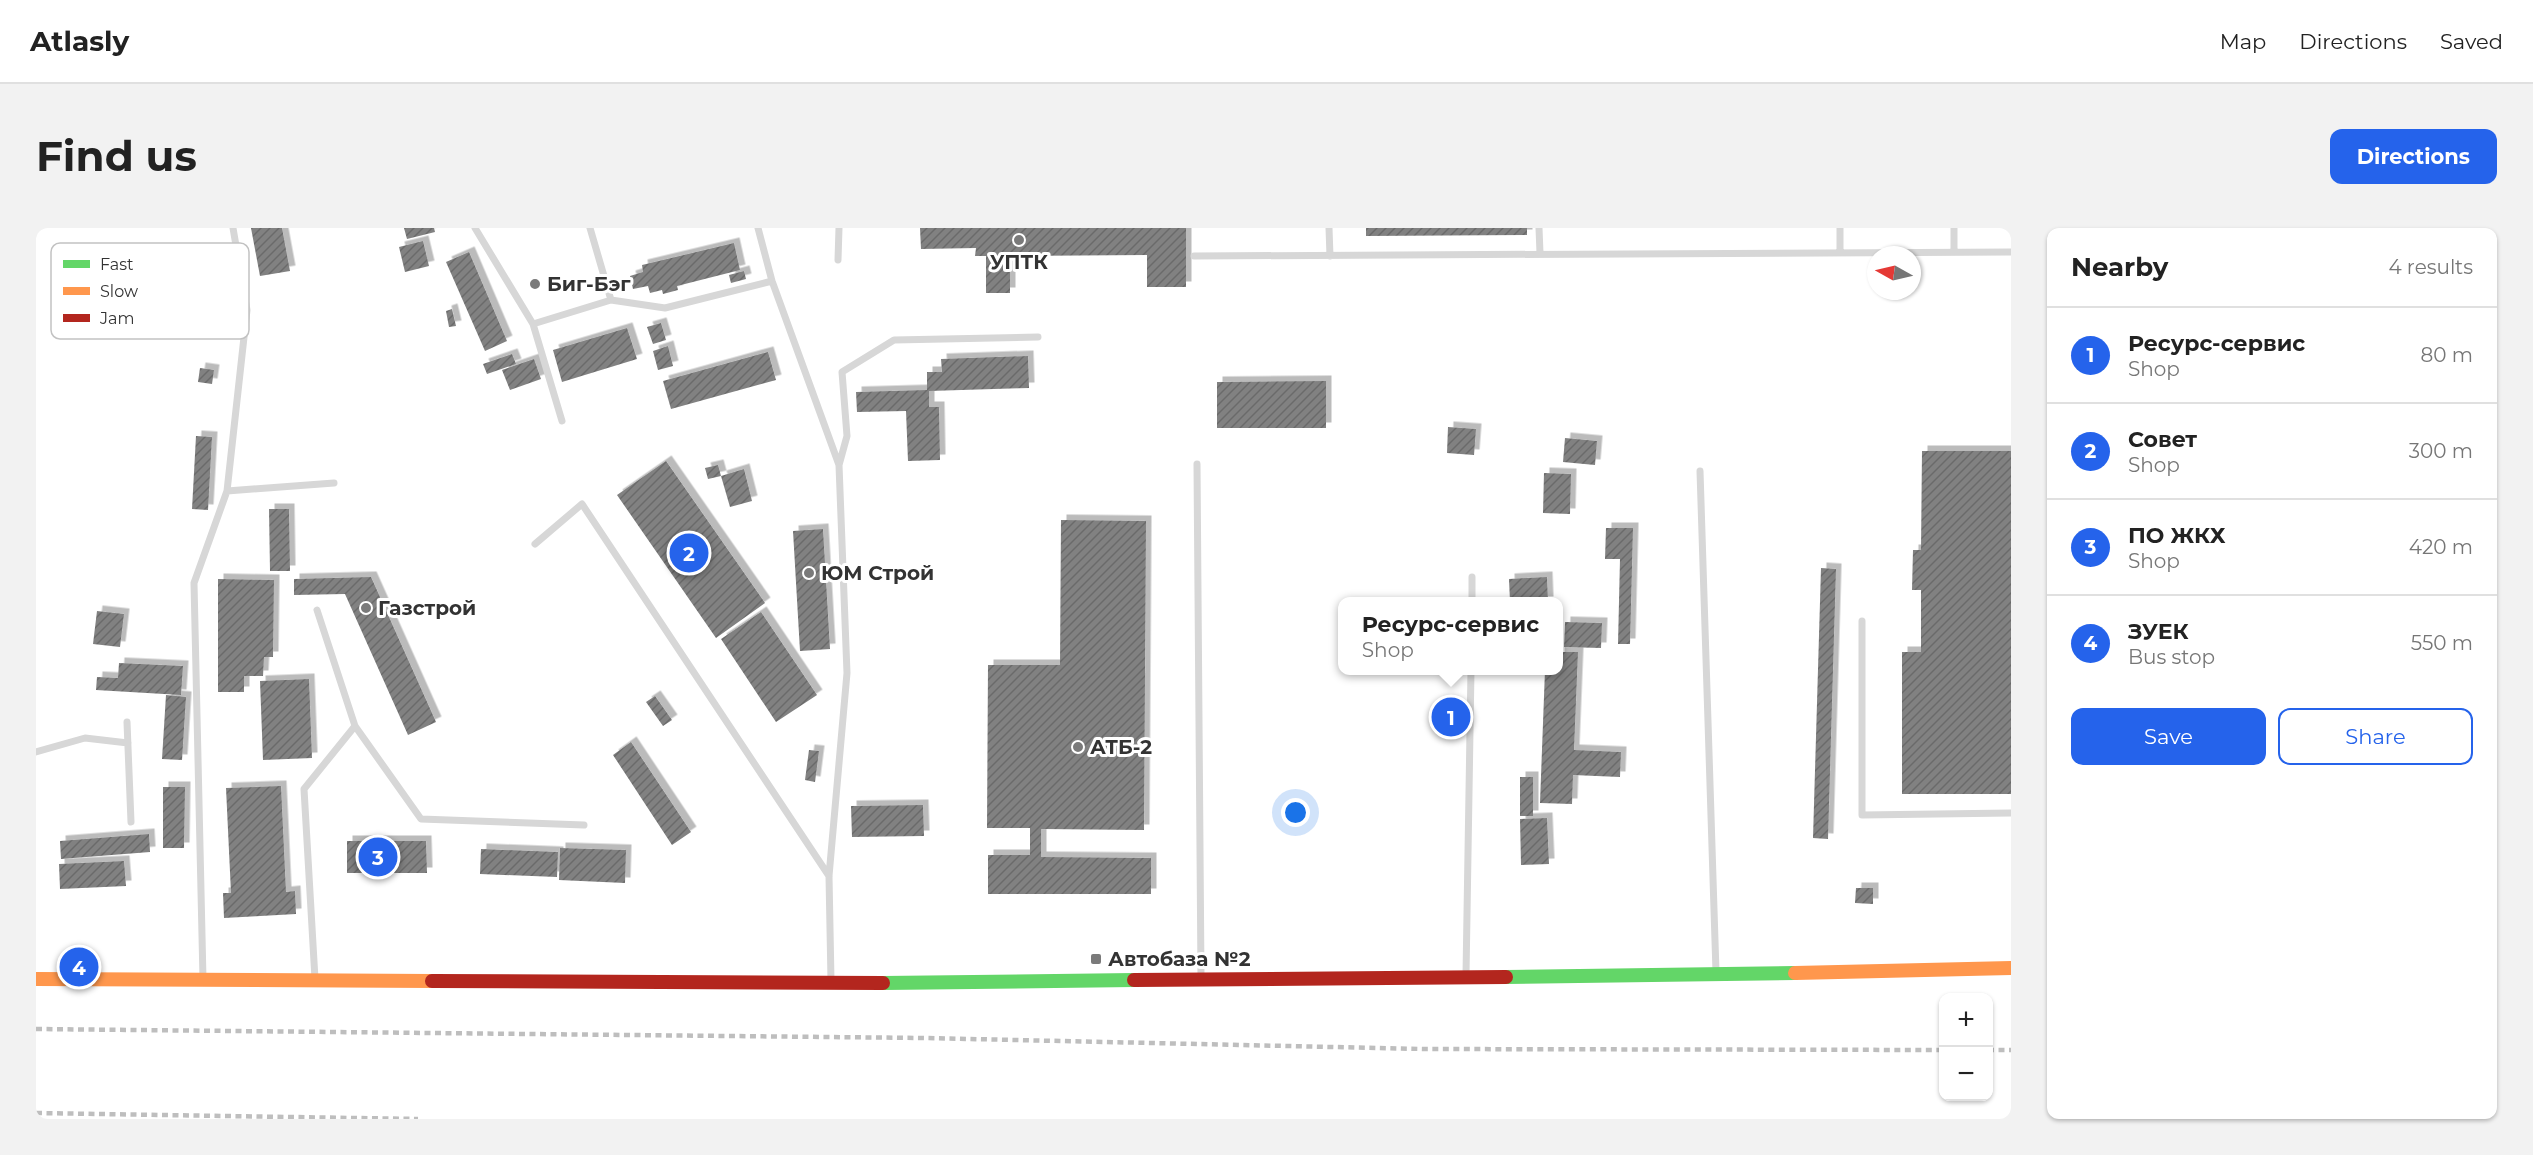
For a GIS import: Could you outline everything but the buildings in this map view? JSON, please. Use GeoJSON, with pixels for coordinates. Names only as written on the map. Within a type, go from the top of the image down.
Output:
{"type":"FeatureCollection","features":[{"type":"Feature","properties":{"kind":"street"},"geometry":{"type":"LineString","coordinates":[[36,979],[831,984],[1716,975],[2011,968]]}},
{"type":"Feature","properties":{"kind":"lane"},"geometry":{"type":"LineString","coordinates":[[233,228],[236,243]]}},
{"type":"Feature","properties":{"kind":"lane"},"geometry":{"type":"LineString","coordinates":[[476,228],[533,324],[562,421]]}},
{"type":"Feature","properties":{"kind":"lane"},"geometry":{"type":"LineString","coordinates":[[590,228],[611,300]]}},
{"type":"Feature","properties":{"kind":"lane"},"geometry":{"type":"LineString","coordinates":[[758,228],[772,281],[839,465]]}},
{"type":"Feature","properties":{"kind":"lane"},"geometry":{"type":"LineString","coordinates":[[838,228],[838,260]]}},
{"type":"Feature","properties":{"kind":"lane"},"geometry":{"type":"LineString","coordinates":[[1329,228],[1330,256]]}},
{"type":"Feature","properties":{"kind":"lane"},"geometry":{"type":"LineString","coordinates":[[1539,228],[1540,253]]}},
{"type":"Feature","properties":{"kind":"lane"},"geometry":{"type":"LineString","coordinates":[[1840,228],[1840,254]]}},
{"type":"Feature","properties":{"kind":"lane"},"geometry":{"type":"LineString","coordinates":[[1954,228],[1954,252]]}},
{"type":"Feature","properties":{"kind":"lane"},"geometry":{"type":"LineString","coordinates":[[1194,256],[2011,252]]}},
{"type":"Feature","properties":{"kind":"lane"},"geometry":{"type":"LineString","coordinates":[[533,324],[611,300],[665,308],[772,281]]}},
{"type":"Feature","properties":{"kind":"lane"},"geometry":{"type":"LineString","coordinates":[[831,984],[829,876],[847,674],[839,465],[847,436],[842,372],[894,340],[1038,337]]}},
{"type":"Feature","properties":{"kind":"lane"},"geometry":{"type":"LineString","coordinates":[[203,979],[194,583],[226,491],[244,339]]}},
{"type":"Feature","properties":{"kind":"lane"},"geometry":{"type":"LineString","coordinates":[[1197,464],[1201,980]]}},
{"type":"Feature","properties":{"kind":"lane"},"geometry":{"type":"LineString","coordinates":[[1700,471],[1716,975]]}},
{"type":"Feature","properties":{"kind":"lane"},"geometry":{"type":"LineString","coordinates":[[226,491],[334,483]]}},
{"type":"Feature","properties":{"kind":"lane"},"geometry":{"type":"LineString","coordinates":[[535,544],[582,504],[829,876]]}},
{"type":"Feature","properties":{"kind":"lane"},"geometry":{"type":"LineString","coordinates":[[1472,577],[1472,597]]}},
{"type":"Feature","properties":{"kind":"lane"},"geometry":{"type":"LineString","coordinates":[[317,610],[355,726],[421,819],[585,825]]}},
{"type":"Feature","properties":{"kind":"lane"},"geometry":{"type":"LineString","coordinates":[[1862,621],[1862,815],[2011,813]]}},
{"type":"Feature","properties":{"kind":"lane"},"geometry":{"type":"LineString","coordinates":[[1466,977],[1471,675]]}},
{"type":"Feature","properties":{"kind":"lane"},"geometry":{"type":"LineString","coordinates":[[127,722],[131,822]]}},
{"type":"Feature","properties":{"kind":"lane"},"geometry":{"type":"LineString","coordinates":[[315,979],[304,789],[355,726]]}},
{"type":"Feature","properties":{"kind":"lane"},"geometry":{"type":"LineString","coordinates":[[36,752],[85,738],[128,743]]}},
{"type":"Feature","properties":{"kind":"railway"},"geometry":{"type":"LineString","coordinates":[[36,1029],[925,1038],[1423,1049],[1939,1050]]}},
{"type":"Feature","properties":{"kind":"railway"},"geometry":{"type":"LineString","coordinates":[[1993,1050],[2011,1050]]}},
{"type":"Feature","properties":{"kind":"railway"},"geometry":{"type":"LineString","coordinates":[[36,1113],[418,1119]]}},
{"type":"Feature","properties":{"kind":"traffic: fast"},"geometry":{"type":"LineString","coordinates":[[1506,977],[1795,973]]}},
{"type":"Feature","properties":{"kind":"traffic: fast"},"geometry":{"type":"LineString","coordinates":[[883,983],[1134,980]]}},
{"type":"Feature","properties":{"kind":"traffic: slow"},"geometry":{"type":"LineString","coordinates":[[1795,973],[2011,968]]}},
{"type":"Feature","properties":{"kind":"traffic: slow"},"geometry":{"type":"LineString","coordinates":[[36,979],[432,981]]}},
{"type":"Feature","properties":{"kind":"traffic: jam"},"geometry":{"type":"LineString","coordinates":[[1134,980],[1506,977]]}},
{"type":"Feature","properties":{"kind":"traffic: jam"},"geometry":{"type":"LineString","coordinates":[[432,981],[883,983]]}},
{"type":"Feature","properties":{"kind":"place","name":"УПТК"},"geometry":{"type":"Point","coordinates":[1019,240]}},
{"type":"Feature","properties":{"kind":"place","name":"Биг-Бэг"},"geometry":{"type":"Point","coordinates":[535,284]}},
{"type":"Feature","properties":{"kind":"place","name":"Совет"},"geometry":{"type":"Point","coordinates":[689,553]}},
{"type":"Feature","properties":{"kind":"place","name":"ЮМ Строй"},"geometry":{"type":"Point","coordinates":[809,573]}},
{"type":"Feature","properties":{"kind":"place","name":"Газстрой"},"geometry":{"type":"Point","coordinates":[366,608]}},
{"type":"Feature","properties":{"kind":"place","name":"Ресурс-сервис"},"geometry":{"type":"Point","coordinates":[1451,717]}},
{"type":"Feature","properties":{"kind":"place","name":"АТБ-2"},"geometry":{"type":"Point","coordinates":[1078,747]}},
{"type":"Feature","properties":{"kind":"place","name":"ПО ЖКХ"},"geometry":{"type":"Point","coordinates":[378,857]}},
{"type":"Feature","properties":{"kind":"place","name":"Автобаза №2"},"geometry":{"type":"Point","coordinates":[1096,959]}},
{"type":"Feature","properties":{"kind":"place","name":"ЗУЕК"},"geometry":{"type":"Point","coordinates":[79,967]}}]}
